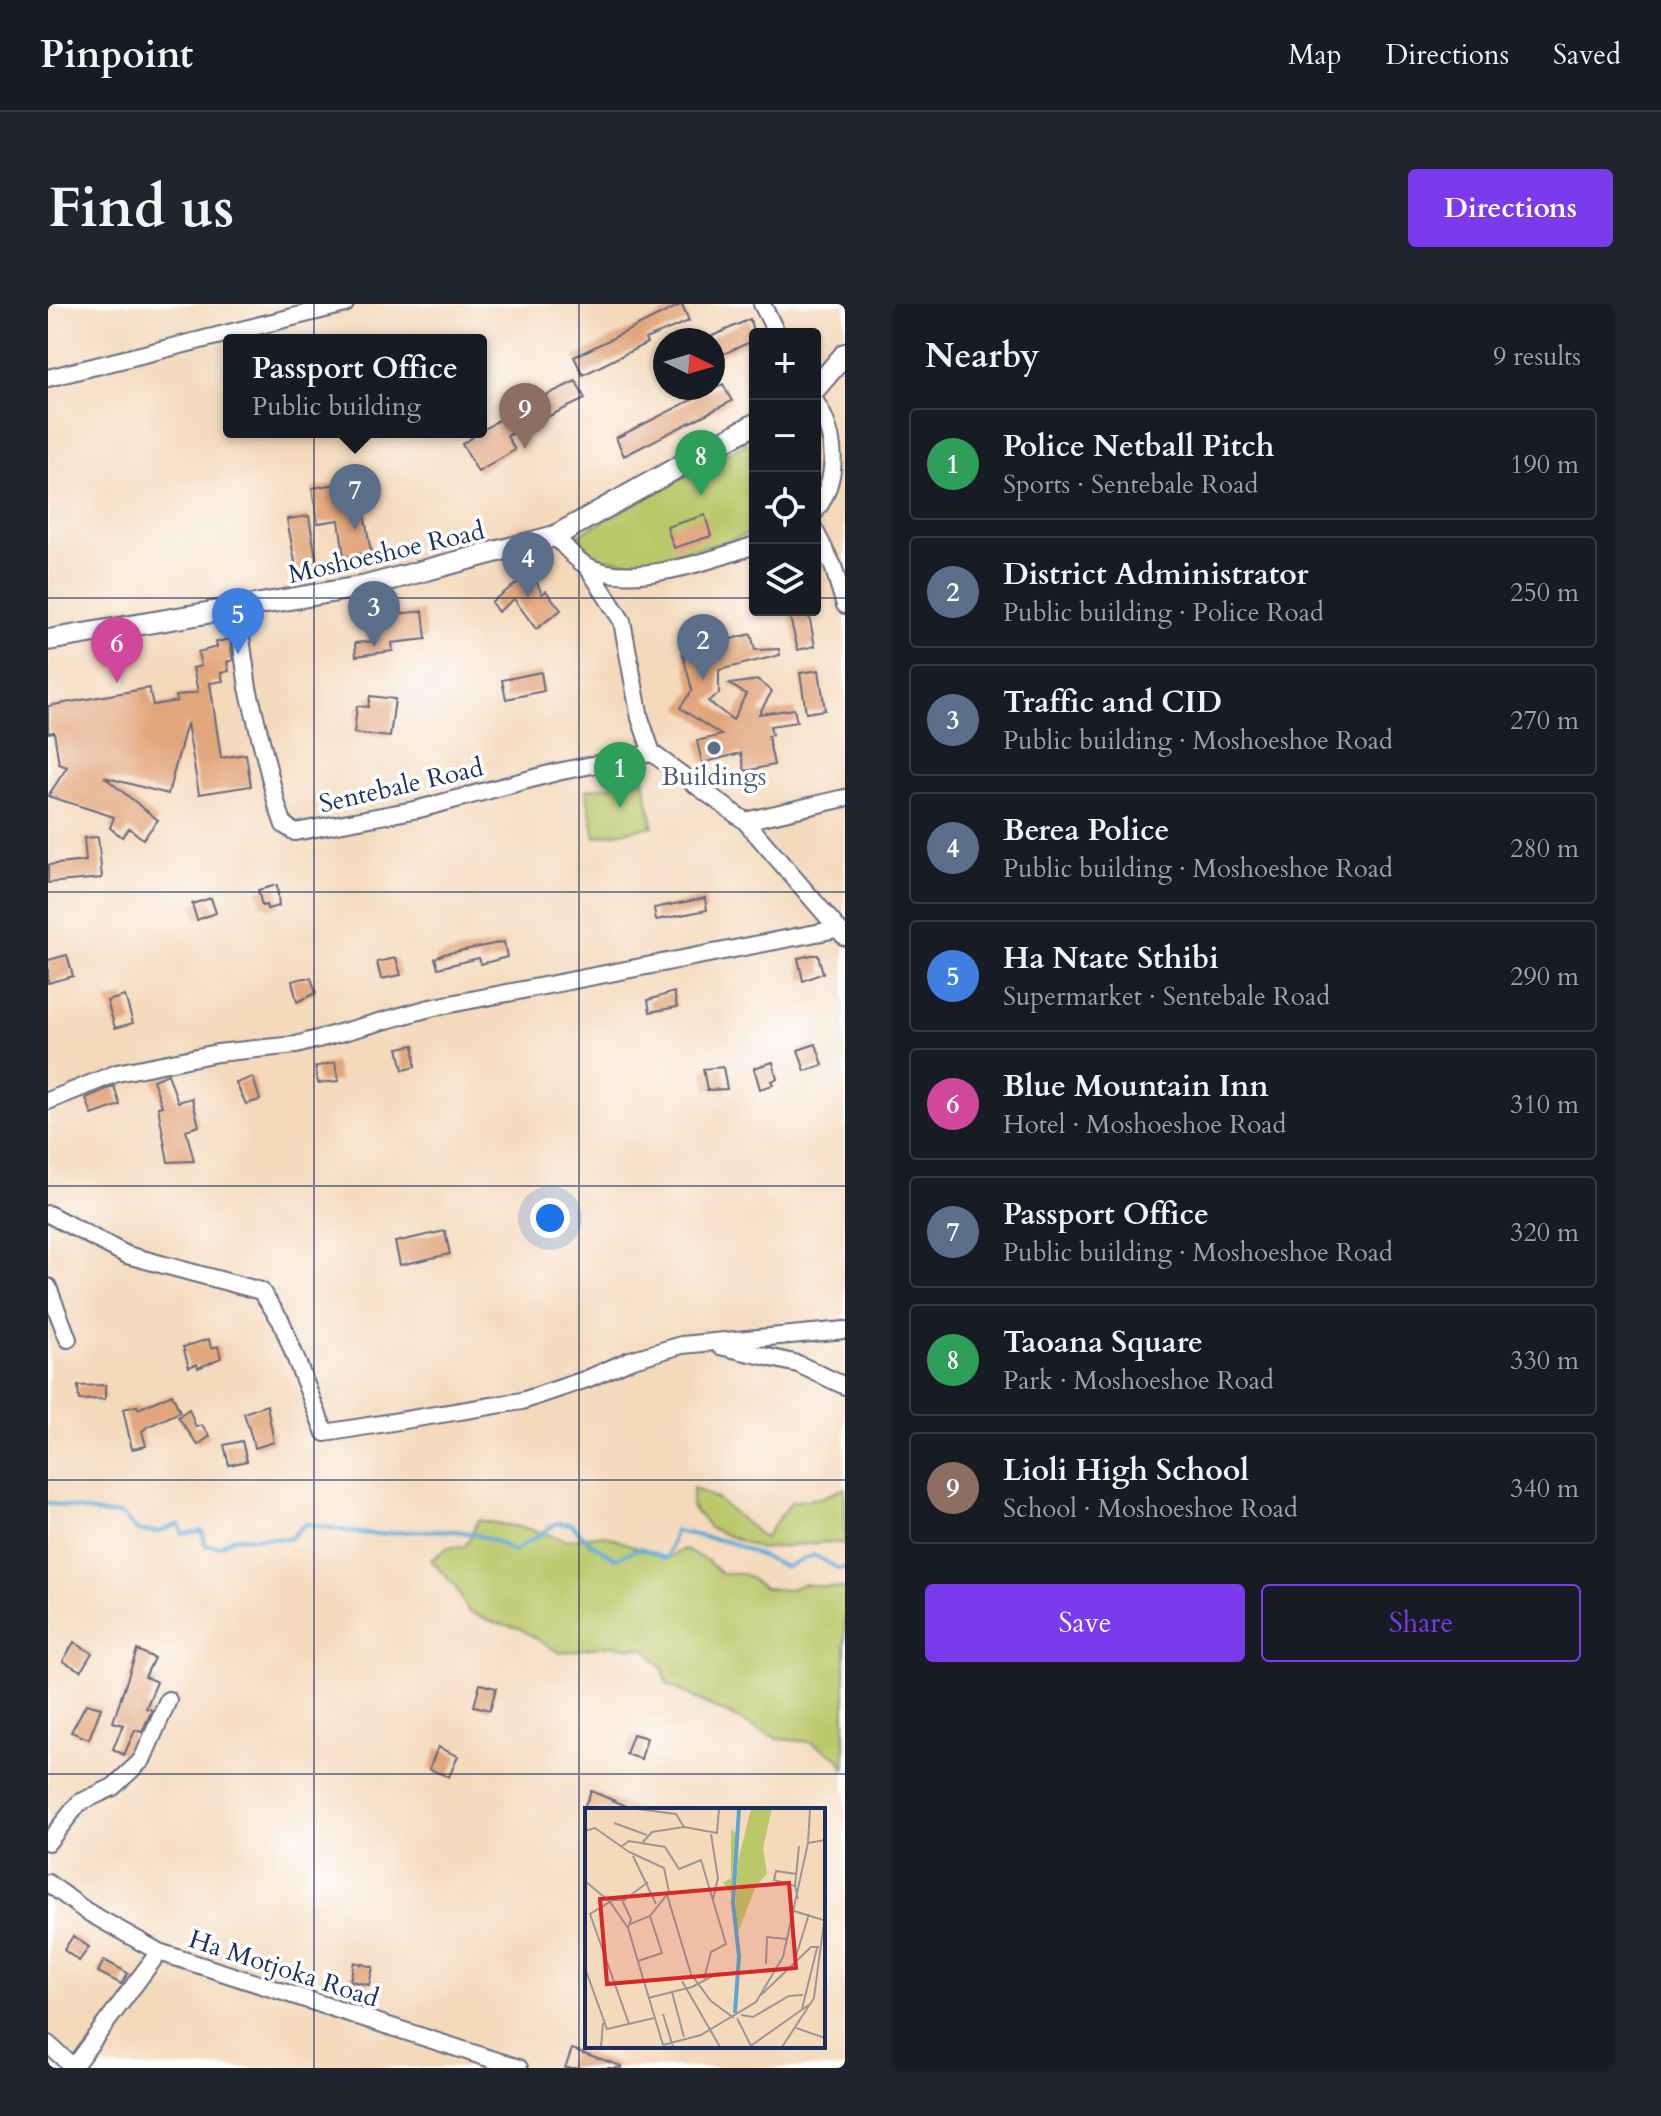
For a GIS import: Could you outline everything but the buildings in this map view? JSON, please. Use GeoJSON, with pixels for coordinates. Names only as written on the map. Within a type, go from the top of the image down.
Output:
{"type":"FeatureCollection","features":[{"type":"Feature","properties":{"kind":"street"},"geometry":{"type":"LineString","coordinates":[[225,334],[345,304]]}},
{"type":"Feature","properties":{"kind":"street"},"geometry":{"type":"LineString","coordinates":[[762,304],[774,328]]}},
{"type":"Feature","properties":{"kind":"street"},"geometry":{"type":"LineString","coordinates":[[48,378],[223,334]]}},
{"type":"Feature","properties":{"kind":"street"},"geometry":{"type":"LineString","coordinates":[[821,382],[845,354]]}},
{"type":"Feature","properties":{"kind":"street"},"geometry":{"type":"LineString","coordinates":[[821,410],[830,424],[834,466],[821,497]]}},
{"type":"Feature","properties":{"kind":"street","name":"Moshoeshoe Road"},"geometry":{"type":"LineString","coordinates":[[48,640],[366,586],[555,536],[749,427]]}},
{"type":"Feature","properties":{"kind":"street"},"geometry":{"type":"LineString","coordinates":[[555,536],[587,566],[622,621],[640,718],[652,753],[745,821],[841,933]]}},
{"type":"Feature","properties":{"kind":"street"},"geometry":{"type":"LineString","coordinates":[[821,543],[833,566],[845,605]]}},
{"type":"Feature","properties":{"kind":"street"},"geometry":{"type":"LineString","coordinates":[[587,566],[637,576],[682,567],[749,547]]}},
{"type":"Feature","properties":{"kind":"street","name":"Sentebale Road"},"geometry":{"type":"LineString","coordinates":[[237,609],[248,688],[277,805],[284,825],[295,832],[419,809],[557,772],[652,753]]}},
{"type":"Feature","properties":{"kind":"street"},"geometry":{"type":"LineString","coordinates":[[745,821],[845,798]]}},
{"type":"Feature","properties":{"kind":"street"},"geometry":{"type":"LineString","coordinates":[[48,1101],[117,1073],[217,1053],[296,1045],[430,1008],[841,933]]}},
{"type":"Feature","properties":{"kind":"street"},"geometry":{"type":"LineString","coordinates":[[48,1214],[127,1255],[261,1291],[281,1321],[325,1433],[522,1401],[587,1379],[630,1360],[682,1345],[845,1330]]}},
{"type":"Feature","properties":{"kind":"street"},"geometry":{"type":"LineString","coordinates":[[48,1287],[68,1339]]}},
{"type":"Feature","properties":{"kind":"street"},"geometry":{"type":"LineString","coordinates":[[707,1342],[798,1364],[845,1386]]}},
{"type":"Feature","properties":{"kind":"street"},"geometry":{"type":"LineString","coordinates":[[48,1842],[79,1803],[113,1787],[142,1760],[168,1700]]}},
{"type":"Feature","properties":{"kind":"street","name":"Ha Motjoka Road"},"geometry":{"type":"LineString","coordinates":[[48,1883],[86,1911],[159,1952],[519,2068]]}},
{"type":"Feature","properties":{"kind":"street"},"geometry":{"type":"LineString","coordinates":[[48,2044],[73,2068],[159,1952]]}},
{"type":"Feature","properties":{"kind":"green space"},"geometry":{"type":"Polygon","coordinates":[[[749,441],[749,533],[729,541],[636,562],[595,557],[577,535],[749,441]]]}},
{"type":"Feature","properties":{"kind":"green space"},"geometry":{"type":"Polygon","coordinates":[[[644,779],[653,826],[595,837],[586,790],[644,779]]]}},
{"type":"Feature","properties":{"kind":"green space"},"geometry":{"type":"Polygon","coordinates":[[[693,1488],[717,1499],[764,1538],[791,1502],[820,1498],[845,1488],[845,1544],[827,1542],[760,1549],[709,1528],[691,1506],[693,1488]]]}},
{"type":"Feature","properties":{"kind":"green space"},"geometry":{"type":"Polygon","coordinates":[[[478,1520],[530,1529],[566,1540],[604,1535],[667,1559],[683,1549],[708,1561],[721,1574],[743,1574],[765,1588],[786,1590],[804,1584],[845,1589],[845,1770],[838,1757],[811,1742],[778,1739],[667,1684],[664,1671],[646,1649],[611,1645],[560,1653],[519,1628],[493,1622],[468,1611],[455,1586],[431,1560],[448,1547],[465,1547],[478,1520]]]}},
{"type":"Feature","properties":{"kind":"waterway"},"geometry":{"type":"LineString","coordinates":[[48,1503],[121,1514],[137,1531],[159,1532],[179,1524],[183,1534],[202,1531],[206,1546],[220,1546],[235,1537],[289,1539],[305,1524],[371,1534],[432,1530],[465,1533],[482,1536],[513,1552],[557,1523],[571,1524],[590,1543],[616,1558],[641,1548],[667,1559],[675,1531],[729,1542],[786,1567],[814,1555],[839,1569],[845,1568]]}},
{"type":"Feature","properties":{"kind":"place","name":"Lioli High School"},"geometry":{"type":"Point","coordinates":[525,449]}},
{"type":"Feature","properties":{"kind":"place","name":"Taoana Square"},"geometry":{"type":"Point","coordinates":[701,496]}},
{"type":"Feature","properties":{"kind":"place","name":"Passport Office"},"geometry":{"type":"Point","coordinates":[355,530]}},
{"type":"Feature","properties":{"kind":"place","name":"Berea Police"},"geometry":{"type":"Point","coordinates":[528,598]}},
{"type":"Feature","properties":{"kind":"place","name":"Traffic and CID"},"geometry":{"type":"Point","coordinates":[374,647]}},
{"type":"Feature","properties":{"kind":"place","name":"Ha Ntate Sthibi"},"geometry":{"type":"Point","coordinates":[238,654]}},
{"type":"Feature","properties":{"kind":"place","name":"District Administrator"},"geometry":{"type":"Point","coordinates":[703,680]}},
{"type":"Feature","properties":{"kind":"place","name":"Blue Mountain Inn"},"geometry":{"type":"Point","coordinates":[117,683]}},
{"type":"Feature","properties":{"kind":"place","name":"Buildings"},"geometry":{"type":"Point","coordinates":[714,748]}},
{"type":"Feature","properties":{"kind":"place","name":"Police Netball Pitch"},"geometry":{"type":"Point","coordinates":[620,808]}}]}
